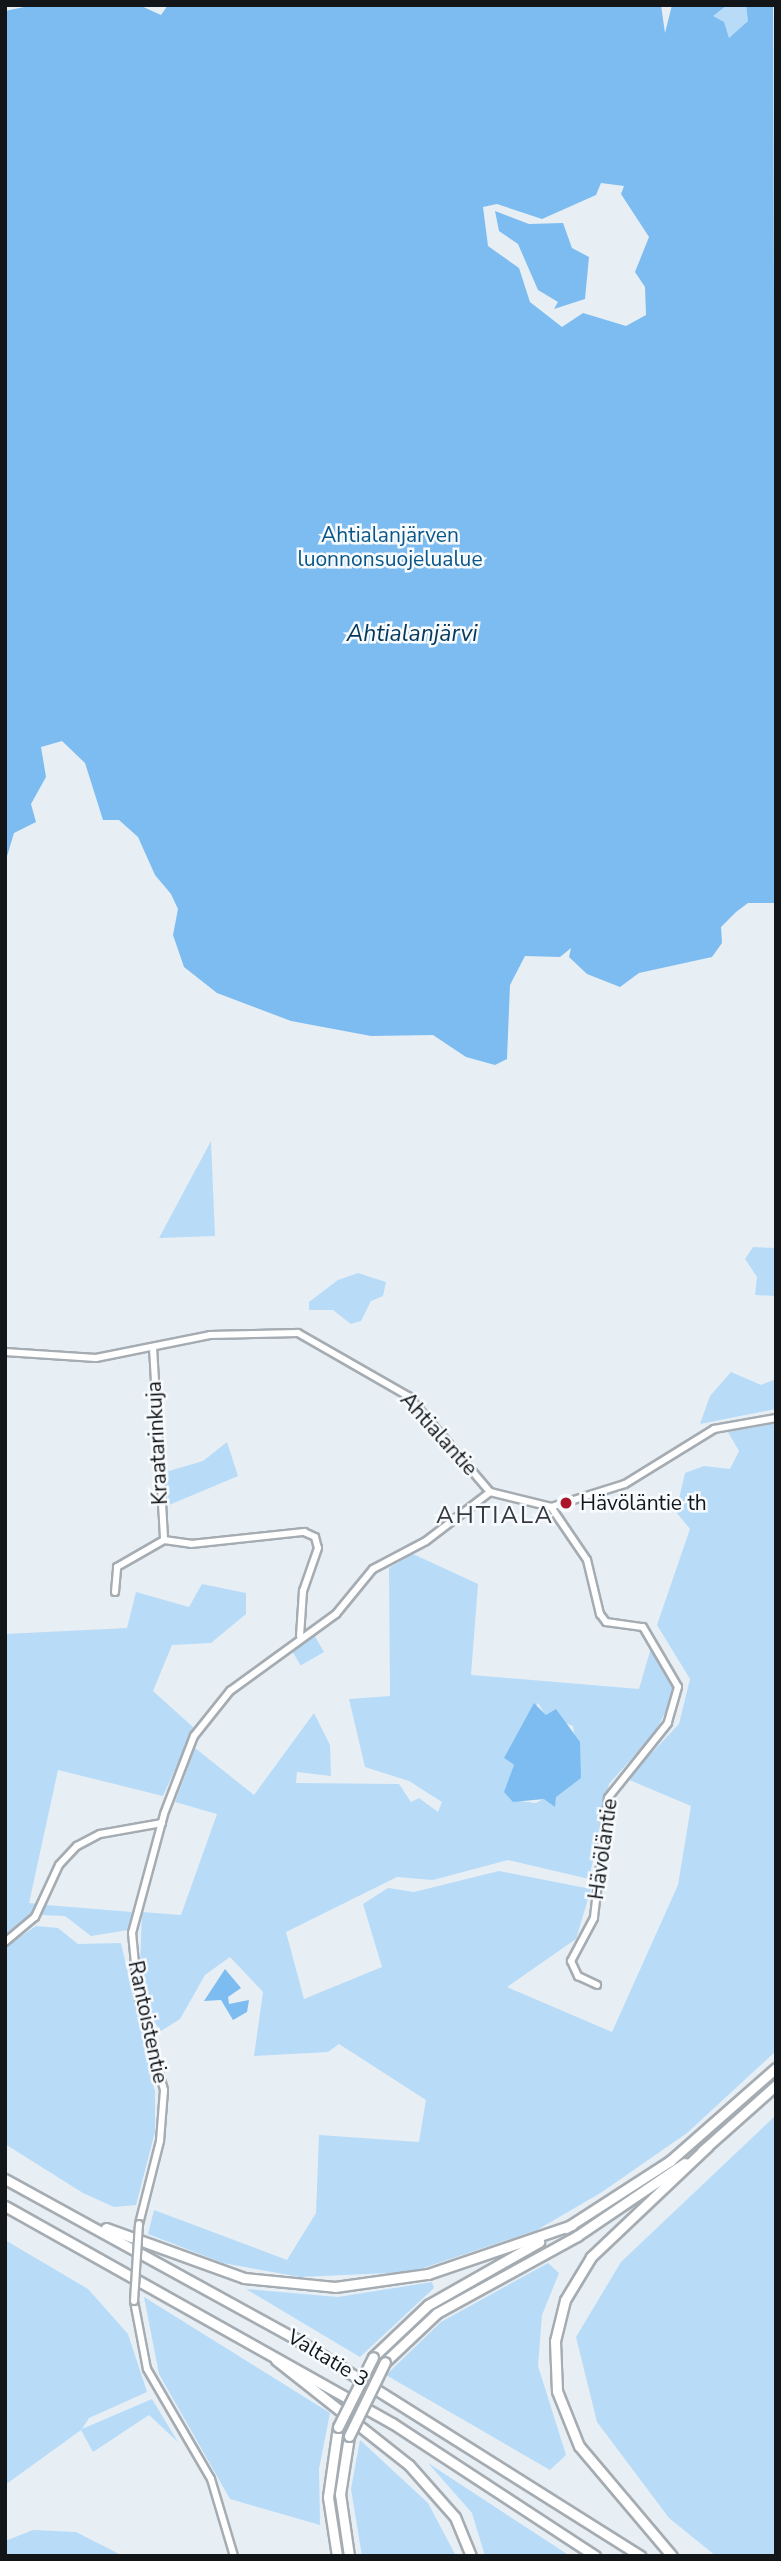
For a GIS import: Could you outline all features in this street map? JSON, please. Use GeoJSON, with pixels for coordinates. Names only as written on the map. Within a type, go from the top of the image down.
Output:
{"type":"FeatureCollection","features":[{"type":"Feature","properties":{"kind":"highway"},"geometry":{"type":"LineString","coordinates":[[337,2556],[328,2497],[338,2427],[373,2357],[428,2305],[572,2225],[685,2149],[776,2068]]}},
{"type":"Feature","properties":{"kind":"highway"},"geometry":{"type":"LineString","coordinates":[[672,2556],[579,2446],[557,2391],[555,2341],[565,2300],[591,2257],[776,2085]]}},
{"type":"Feature","properties":{"kind":"highway"},"geometry":{"type":"LineString","coordinates":[[349,2556],[340,2494],[349,2436],[385,2362],[437,2313],[622,2208],[707,2147]]}},
{"type":"Feature","properties":{"kind":"highway","name":"Valtatie 3"},"geometry":{"type":"LineString","coordinates":[[5,2179],[411,2407],[640,2556]]}},
{"type":"Feature","properties":{"kind":"highway","name":"Valtatie 3"},"geometry":{"type":"LineString","coordinates":[[5,2206],[247,2337],[595,2556]]}},
{"type":"Feature","properties":{"kind":"highway"},"geometry":{"type":"LineString","coordinates":[[75,2216],[244,2278],[335,2287],[428,2274],[572,2225]]}},
{"type":"Feature","properties":{"kind":"highway"},"geometry":{"type":"LineString","coordinates":[[247,2337],[409,2465],[455,2517],[471,2556]]}},
{"type":"Feature","properties":{"kind":"street","name":"Ahtialantie"},"geometry":{"type":"LineString","coordinates":[[5,1352],[87,1359],[279,1330],[318,1341],[408,1396],[490,1492],[551,1507],[568,1505],[625,1484],[703,1433],[776,1418]]}},
{"type":"Feature","properties":{"kind":"street","name":"Kraatarinkuja"},"geometry":{"type":"LineString","coordinates":[[153,1347],[164,1540]]}},
{"type":"Feature","properties":{"kind":"street","name":"Rantoistentie"},"geometry":{"type":"LineString","coordinates":[[234,2556],[211,2479],[147,2369],[134,2301],[139,2224],[160,2141],[164,2091],[138,1995],[132,1933],[162,1823],[204,1719],[300,1636],[336,1614],[373,1569],[430,1538],[490,1492]]}},
{"type":"Feature","properties":{"kind":"street"},"geometry":{"type":"LineString","coordinates":[[563,1518],[568,1505]]}},
{"type":"Feature","properties":{"kind":"street","name":"Hävöläntie"},"geometry":{"type":"LineString","coordinates":[[551,1507],[563,1518],[587,1560],[600,1614],[606,1622],[643,1627],[678,1687],[668,1723],[608,1798],[593,1925],[571,1961],[579,1976],[597,1985]]}},
{"type":"Feature","properties":{"kind":"street"},"geometry":{"type":"LineString","coordinates":[[115,1592],[117,1567],[164,1540],[191,1544],[304,1532],[315,1537],[318,1553],[303,1591],[300,1636]]}},
{"type":"Feature","properties":{"kind":"street"},"geometry":{"type":"LineString","coordinates":[[5,1942],[36,1917],[59,1865],[77,1846],[100,1834],[162,1823]]}},
{"type":"Feature","properties":{"kind":"shaded area"},"geometry":{"type":"Polygon","coordinates":[[[746,5],[748,21],[729,38],[713,16],[718,7],[746,5]]]}},
{"type":"Feature","properties":{"kind":"shaded area"},"geometry":{"type":"Polygon","coordinates":[[[211,1141],[215,1236],[159,1238],[211,1141]]]}},
{"type":"Feature","properties":{"kind":"shaded area"},"geometry":{"type":"Polygon","coordinates":[[[753,1247],[776,1248],[776,1296],[755,1295],[757,1277],[745,1259],[753,1247]]]}},
{"type":"Feature","properties":{"kind":"shaded area"},"geometry":{"type":"Polygon","coordinates":[[[358,1273],[386,1282],[383,1296],[371,1301],[361,1321],[351,1324],[333,1310],[309,1310],[309,1302],[338,1280],[358,1273]]]}},
{"type":"Feature","properties":{"kind":"shaded area"},"geometry":{"type":"Polygon","coordinates":[[[731,1372],[761,1385],[776,1379],[776,1409],[700,1424],[710,1396],[731,1372]]]}},
{"type":"Feature","properties":{"kind":"shaded area"},"geometry":{"type":"Polygon","coordinates":[[[776,1423],[776,2051],[687,2133],[602,2192],[537,2230],[411,2272],[300,2277],[223,2263],[148,2234],[154,2210],[287,2260],[316,2213],[319,2135],[419,2142],[426,2100],[339,2044],[328,2052],[254,2056],[263,1992],[230,1957],[205,1975],[180,2019],[161,2031],[151,2018],[140,1967],[142,1912],[181,1915],[217,1814],[175,1802],[195,1748],[254,1795],[314,1713],[330,1745],[331,1776],[297,1772],[296,1783],[399,1784],[411,1802],[419,1798],[438,1812],[442,1802],[409,1781],[365,1767],[349,1699],[390,1696],[389,1568],[413,1554],[478,1584],[471,1675],[639,1689],[653,1641],[676,1692],[655,1732],[609,1784],[589,1879],[508,1860],[433,1880],[397,1877],[286,1932],[304,1999],[382,1967],[363,1904],[388,1888],[414,1892],[499,1871],[591,1889],[576,1939],[507,1987],[612,2032],[678,1885],[691,1806],[627,1779],[679,1724],[690,1679],[657,1625],[690,1529],[676,1512],[685,1473],[704,1466],[730,1469],[739,1451],[728,1432],[776,1423]],[[538,1703],[505,1759],[514,1765],[507,1788],[519,1801],[536,1803],[581,1778],[573,1726],[546,1716],[538,1703]]]}},
{"type":"Feature","properties":{"kind":"shaded area"},"geometry":{"type":"Polygon","coordinates":[[[227,1442],[238,1476],[169,1505],[162,1473],[203,1461],[227,1442]]]}},
{"type":"Feature","properties":{"kind":"shaded area"},"geometry":{"type":"Polygon","coordinates":[[[202,1584],[246,1593],[246,1614],[211,1643],[172,1645],[153,1691],[194,1728],[163,1796],[58,1770],[29,1903],[40,1904],[5,1938],[5,1634],[127,1628],[136,1592],[189,1607],[202,1584]]]}},
{"type":"Feature","properties":{"kind":"shaded area"},"geometry":{"type":"Polygon","coordinates":[[[313,1633],[324,1652],[301,1666],[290,1646],[313,1633]]]}},
{"type":"Feature","properties":{"kind":"shaded area"},"geometry":{"type":"Polygon","coordinates":[[[46,1905],[132,1912],[128,1930],[91,1936],[65,1916],[41,1915],[46,1905]]]}},
{"type":"Feature","properties":{"kind":"shaded area"},"geometry":{"type":"Polygon","coordinates":[[[36,1926],[58,1928],[78,1944],[121,1943],[155,2092],[155,2132],[136,2205],[114,2207],[83,2193],[5,2144],[5,1947],[36,1926]]]}},
{"type":"Feature","properties":{"kind":"shaded area"},"geometry":{"type":"Polygon","coordinates":[[[776,2115],[776,2556],[716,2556],[669,2518],[597,2422],[576,2337],[621,2262],[776,2115]]]}},
{"type":"Feature","properties":{"kind":"shaded area"},"geometry":{"type":"Polygon","coordinates":[[[5,2240],[88,2289],[128,2334],[147,2392],[89,2418],[82,2429],[152,2399],[178,2442],[149,2415],[93,2452],[81,2430],[5,2485],[5,2240]]]}},
{"type":"Feature","properties":{"kind":"shaded area"},"geometry":{"type":"Polygon","coordinates":[[[548,2263],[559,2273],[542,2315],[538,2366],[566,2455],[550,2470],[386,2375],[441,2322],[548,2263]]]}},
{"type":"Feature","properties":{"kind":"shaded area"},"geometry":{"type":"Polygon","coordinates":[[[432,2282],[434,2288],[360,2357],[246,2289],[338,2297],[432,2282]]]}},
{"type":"Feature","properties":{"kind":"shaded area"},"geometry":{"type":"Polygon","coordinates":[[[144,2297],[330,2413],[319,2469],[320,2525],[230,2499],[159,2374],[144,2297]]]}},
{"type":"Feature","properties":{"kind":"shaded area"},"geometry":{"type":"Polygon","coordinates":[[[360,2440],[428,2503],[456,2556],[362,2556],[351,2489],[360,2440]]]}},
{"type":"Feature","properties":{"kind":"shaded area"},"geometry":{"type":"Polygon","coordinates":[[[428,2463],[570,2556],[485,2556],[472,2513],[428,2463]]]}},
{"type":"Feature","properties":{"kind":"shaded area"},"geometry":{"type":"Polygon","coordinates":[[[33,2530],[76,2532],[123,2556],[5,2556],[5,2541],[33,2530]]]}},
{"type":"Feature","properties":{"kind":"water","name":"Ahtialanjärvi"},"geometry":{"type":"Polygon","coordinates":[[[34,5],[139,5],[161,15],[168,5],[661,5],[665,33],[672,5],[727,5],[713,16],[724,22],[729,38],[748,21],[746,5],[773,5],[776,903],[748,903],[736,912],[721,927],[722,943],[712,957],[639,973],[620,987],[587,974],[569,957],[571,948],[560,957],[525,956],[510,985],[507,1059],[495,1065],[466,1057],[433,1035],[371,1036],[291,1021],[217,993],[184,967],[173,935],[178,909],[171,894],[155,875],[138,837],[119,820],[103,820],[85,763],[62,741],[41,747],[46,777],[31,804],[36,822],[14,833],[5,863],[5,11],[34,5]],[[601,183],[596,195],[542,219],[497,204],[483,207],[488,246],[519,268],[530,302],[562,327],[583,313],[626,326],[646,315],[645,287],[635,272],[649,237],[621,194],[624,186],[601,183]]]}},
{"type":"Feature","properties":{"kind":"water"},"geometry":{"type":"Polygon","coordinates":[[[495,211],[529,224],[563,223],[572,248],[589,257],[585,299],[554,309],[558,302],[538,290],[518,244],[499,231],[495,211]]]}},
{"type":"Feature","properties":{"kind":"water"},"geometry":{"type":"Polygon","coordinates":[[[534,1703],[546,1715],[556,1709],[580,1742],[581,1778],[556,1797],[555,1807],[544,1799],[513,1802],[504,1792],[514,1765],[504,1758],[534,1703]]]}},
{"type":"Feature","properties":{"kind":"water"},"geometry":{"type":"Polygon","coordinates":[[[225,1969],[241,1988],[228,1997],[229,2004],[249,2000],[247,2012],[233,2020],[221,2000],[204,2001],[225,1969]]]}},
{"type":"Feature","properties":{"kind":"place","name":"Hävöläntie th"},"geometry":{"type":"Point","coordinates":[566,1503]}},
{"type":"Feature","properties":{"kind":"district","name":"AHTIALA"},"geometry":{"type":"Point","coordinates":[495,1516]}},
{"type":"Feature","properties":{"kind":"park label","name":"Ahtialanjärven luonnonsuojelualue"},"geometry":{"type":"Point","coordinates":[390,547]}}]}
